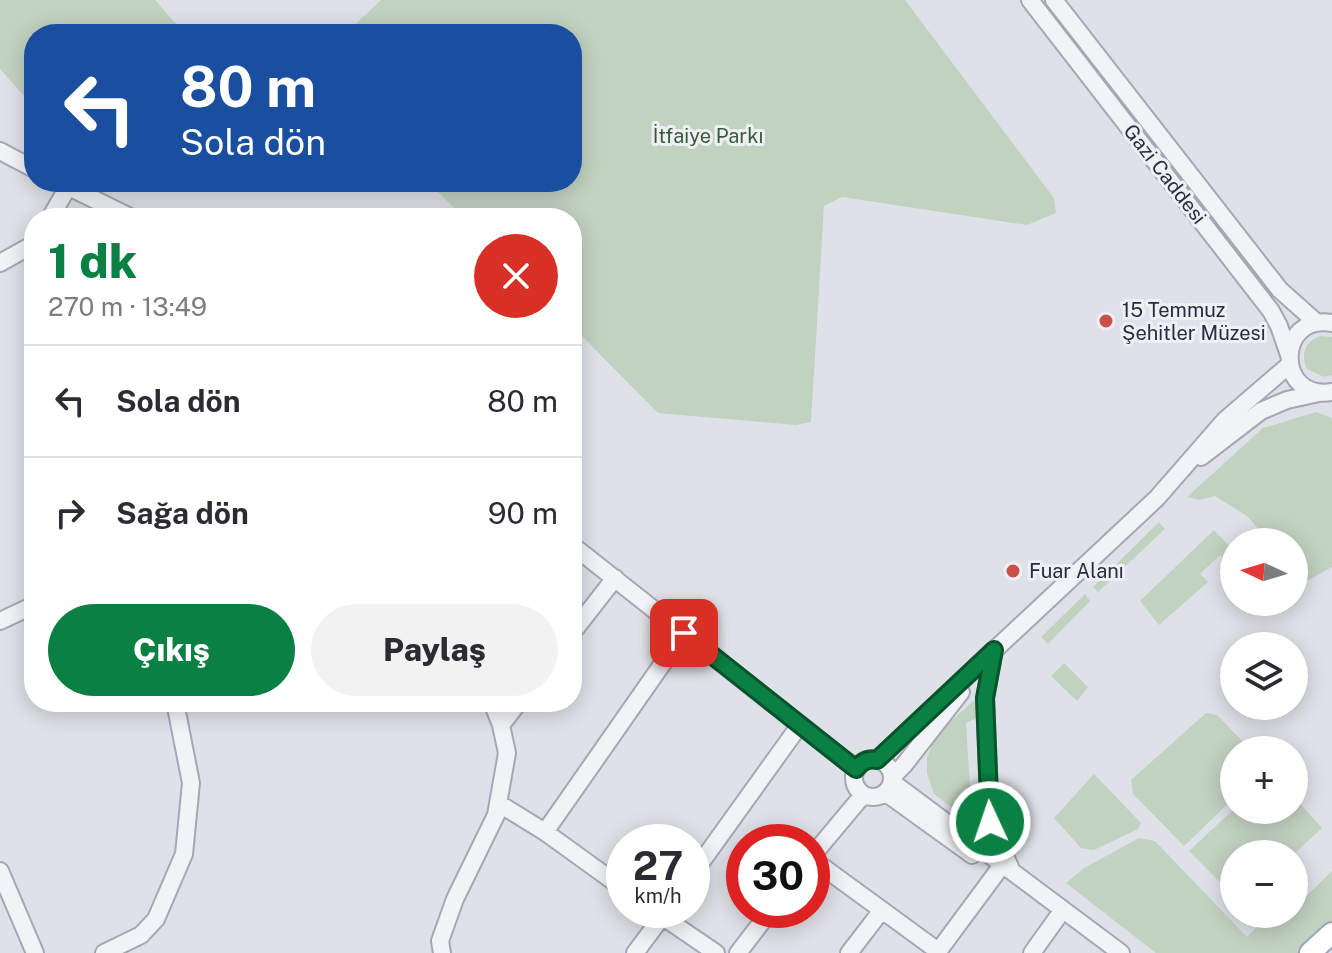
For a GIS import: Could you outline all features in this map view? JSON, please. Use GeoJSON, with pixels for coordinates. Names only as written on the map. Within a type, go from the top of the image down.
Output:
{"type":"FeatureCollection","features":[{"type":"Feature","properties":{"kind":"main road"},"geometry":{"type":"LineString","coordinates":[[1310,953],[1332,933]]}},
{"type":"Feature","properties":{"kind":"street","name":"Gazi Caddesi"},"geometry":{"type":"LineString","coordinates":[[1030,0],[1271,311],[1289,360]]}},
{"type":"Feature","properties":{"kind":"street","name":"Gazi Caddesi"},"geometry":{"type":"LineString","coordinates":[[1054,0],[1280,290],[1324,322]]}},
{"type":"Feature","properties":{"kind":"street"},"geometry":{"type":"LineString","coordinates":[[0,151],[24,164]]}},
{"type":"Feature","properties":{"kind":"street"},"geometry":{"type":"LineString","coordinates":[[80,192],[112,208]]}},
{"type":"Feature","properties":{"kind":"street"},"geometry":{"type":"LineString","coordinates":[[0,263],[24,250]]}},
{"type":"Feature","properties":{"kind":"street"},"geometry":{"type":"LineString","coordinates":[[877,760],[1157,498],[1225,420],[1289,360],[1296,336],[1324,322]]}},
{"type":"Feature","properties":{"kind":"street"},"geometry":{"type":"LineString","coordinates":[[1289,360],[1300,383],[1325,392]]}},
{"type":"Feature","properties":{"kind":"street"},"geometry":{"type":"LineString","coordinates":[[1171,480],[1261,411],[1287,400],[1325,392]]}},
{"type":"Feature","properties":{"kind":"street"},"geometry":{"type":"LineString","coordinates":[[582,553],[856,769]]}},
{"type":"Feature","properties":{"kind":"street"},"geometry":{"type":"LineString","coordinates":[[582,620],[615,578]]}},
{"type":"Feature","properties":{"kind":"street"},"geometry":{"type":"LineString","coordinates":[[0,621],[24,610]]}},
{"type":"Feature","properties":{"kind":"street"},"geometry":{"type":"LineString","coordinates":[[545,832],[684,633]]}},
{"type":"Feature","properties":{"kind":"street"},"geometry":{"type":"LineString","coordinates":[[890,784],[891,770],[883,761],[871,758],[860,763],[854,774],[855,786],[863,795],[875,797],[890,784],[994,650]]}},
{"type":"Feature","properties":{"kind":"street"},"geometry":{"type":"LineString","coordinates":[[994,650],[985,698],[990,822],[1004,872],[1104,953]]}},
{"type":"Feature","properties":{"kind":"street"},"geometry":{"type":"LineString","coordinates":[[104,953],[141,935],[156,919],[184,854],[191,783],[177,712]]}},
{"type":"Feature","properties":{"kind":"street"},"geometry":{"type":"LineString","coordinates":[[442,953],[440,941],[451,909],[496,815],[507,753],[496,712]]}},
{"type":"Feature","properties":{"kind":"street"},"geometry":{"type":"LineString","coordinates":[[501,725],[511,712]]}},
{"type":"Feature","properties":{"kind":"street"},"geometry":{"type":"LineString","coordinates":[[710,850],[799,726]]}},
{"type":"Feature","properties":{"kind":"street"},"geometry":{"type":"LineString","coordinates":[[890,784],[1004,872],[1121,953]]}},
{"type":"Feature","properties":{"kind":"street"},"geometry":{"type":"LineString","coordinates":[[830,836],[863,795]]}},
{"type":"Feature","properties":{"kind":"street"},"geometry":{"type":"LineString","coordinates":[[498,803],[606,876]]}},
{"type":"Feature","properties":{"kind":"street"},"geometry":{"type":"LineString","coordinates":[[0,871],[35,953]]}},
{"type":"Feature","properties":{"kind":"street"},"geometry":{"type":"LineString","coordinates":[[830,871],[937,952],[1004,872]]}},
{"type":"Feature","properties":{"kind":"street"},"geometry":{"type":"LineString","coordinates":[[849,953],[882,910]]}},
{"type":"Feature","properties":{"kind":"street"},"geometry":{"type":"LineString","coordinates":[[1032,953],[1057,918]]}},
{"type":"Feature","properties":{"kind":"street"},"geometry":{"type":"LineString","coordinates":[[635,953],[651,928]]}},
{"type":"Feature","properties":{"kind":"street"},"geometry":{"type":"LineString","coordinates":[[682,928],[716,953]]}},
{"type":"Feature","properties":{"kind":"street"},"geometry":{"type":"LineString","coordinates":[[738,953],[757,928]]}},
{"type":"Feature","properties":{"kind":"green space"},"geometry":{"type":"Polygon","coordinates":[[[0,0],[155,0],[176,24],[24,24],[24,96],[0,69],[0,0]]]}},
{"type":"Feature","properties":{"kind":"green space","name":"İtfaiye Parkı"},"geometry":{"type":"Polygon","coordinates":[[[381,0],[905,0],[1054,198],[1056,213],[1027,225],[842,197],[824,206],[811,422],[796,425],[658,413],[582,336],[582,208],[454,208],[438,192],[582,192],[582,24],[356,24],[381,0]]]}},
{"type":"Feature","properties":{"kind":"green space"},"geometry":{"type":"Polygon","coordinates":[[[1320,336],[1332,337],[1332,375],[1324,377],[1307,369],[1304,358],[1307,345],[1320,336]]]}},
{"type":"Feature","properties":{"kind":"green space"},"geometry":{"type":"Polygon","coordinates":[[[1316,412],[1332,418],[1332,567],[1308,580],[1308,528],[1258,528],[1247,516],[1215,496],[1199,500],[1187,497],[1263,428],[1316,412]]]}},
{"type":"Feature","properties":{"kind":"green space"},"geometry":{"type":"Polygon","coordinates":[[[1159,522],[1165,529],[1098,592],[1093,587],[1159,522]]]}},
{"type":"Feature","properties":{"kind":"green space"},"geometry":{"type":"Polygon","coordinates":[[[1214,530],[1220,536],[1220,555],[1200,574],[1208,582],[1159,625],[1140,601],[1214,530]]]}},
{"type":"Feature","properties":{"kind":"green space"},"geometry":{"type":"Polygon","coordinates":[[[1085,594],[1090,601],[1048,644],[1041,637],[1085,594]]]}},
{"type":"Feature","properties":{"kind":"green space"},"geometry":{"type":"Polygon","coordinates":[[[1064,663],[1088,687],[1077,701],[1051,676],[1064,663]]]}},
{"type":"Feature","properties":{"kind":"green space"},"geometry":{"type":"Polygon","coordinates":[[[978,697],[977,718],[966,723],[972,818],[983,827],[984,832],[934,794],[927,773],[927,758],[936,734],[978,697]]]}},
{"type":"Feature","properties":{"kind":"green space"},"geometry":{"type":"Polygon","coordinates":[[[1206,713],[1217,715],[1237,736],[1220,736],[1220,811],[1184,846],[1133,794],[1131,780],[1206,713]]]}},
{"type":"Feature","properties":{"kind":"green space"},"geometry":{"type":"Polygon","coordinates":[[[1094,774],[1141,823],[1138,829],[1094,850],[1081,848],[1054,818],[1094,774]]]}},
{"type":"Feature","properties":{"kind":"green space"},"geometry":{"type":"Polygon","coordinates":[[[1308,812],[1322,828],[1308,841],[1220,840],[1220,882],[1189,851],[1220,822],[1308,824],[1308,812]]]}},
{"type":"Feature","properties":{"kind":"green space"},"geometry":{"type":"Polygon","coordinates":[[[1139,838],[1155,841],[1220,909],[1220,928],[1238,928],[1247,937],[1256,928],[1308,928],[1308,894],[1332,871],[1332,925],[1303,953],[1156,953],[1066,883],[1084,868],[1139,838]]]}},
{"type":"Feature","properties":{"kind":"place","name":"15 Temmuz Şehitler Müzesi"},"geometry":{"type":"Point","coordinates":[1106,321]}},
{"type":"Feature","properties":{"kind":"place","name":"Fuar Alanı"},"geometry":{"type":"Point","coordinates":[1013,571]}},
{"type":"Feature","properties":{"kind":"route"},"geometry":{"type":"LineString","coordinates":[[684,633],[856,769],[860,763],[871,758],[877,760],[994,650],[985,698],[990,822]]}}]}
